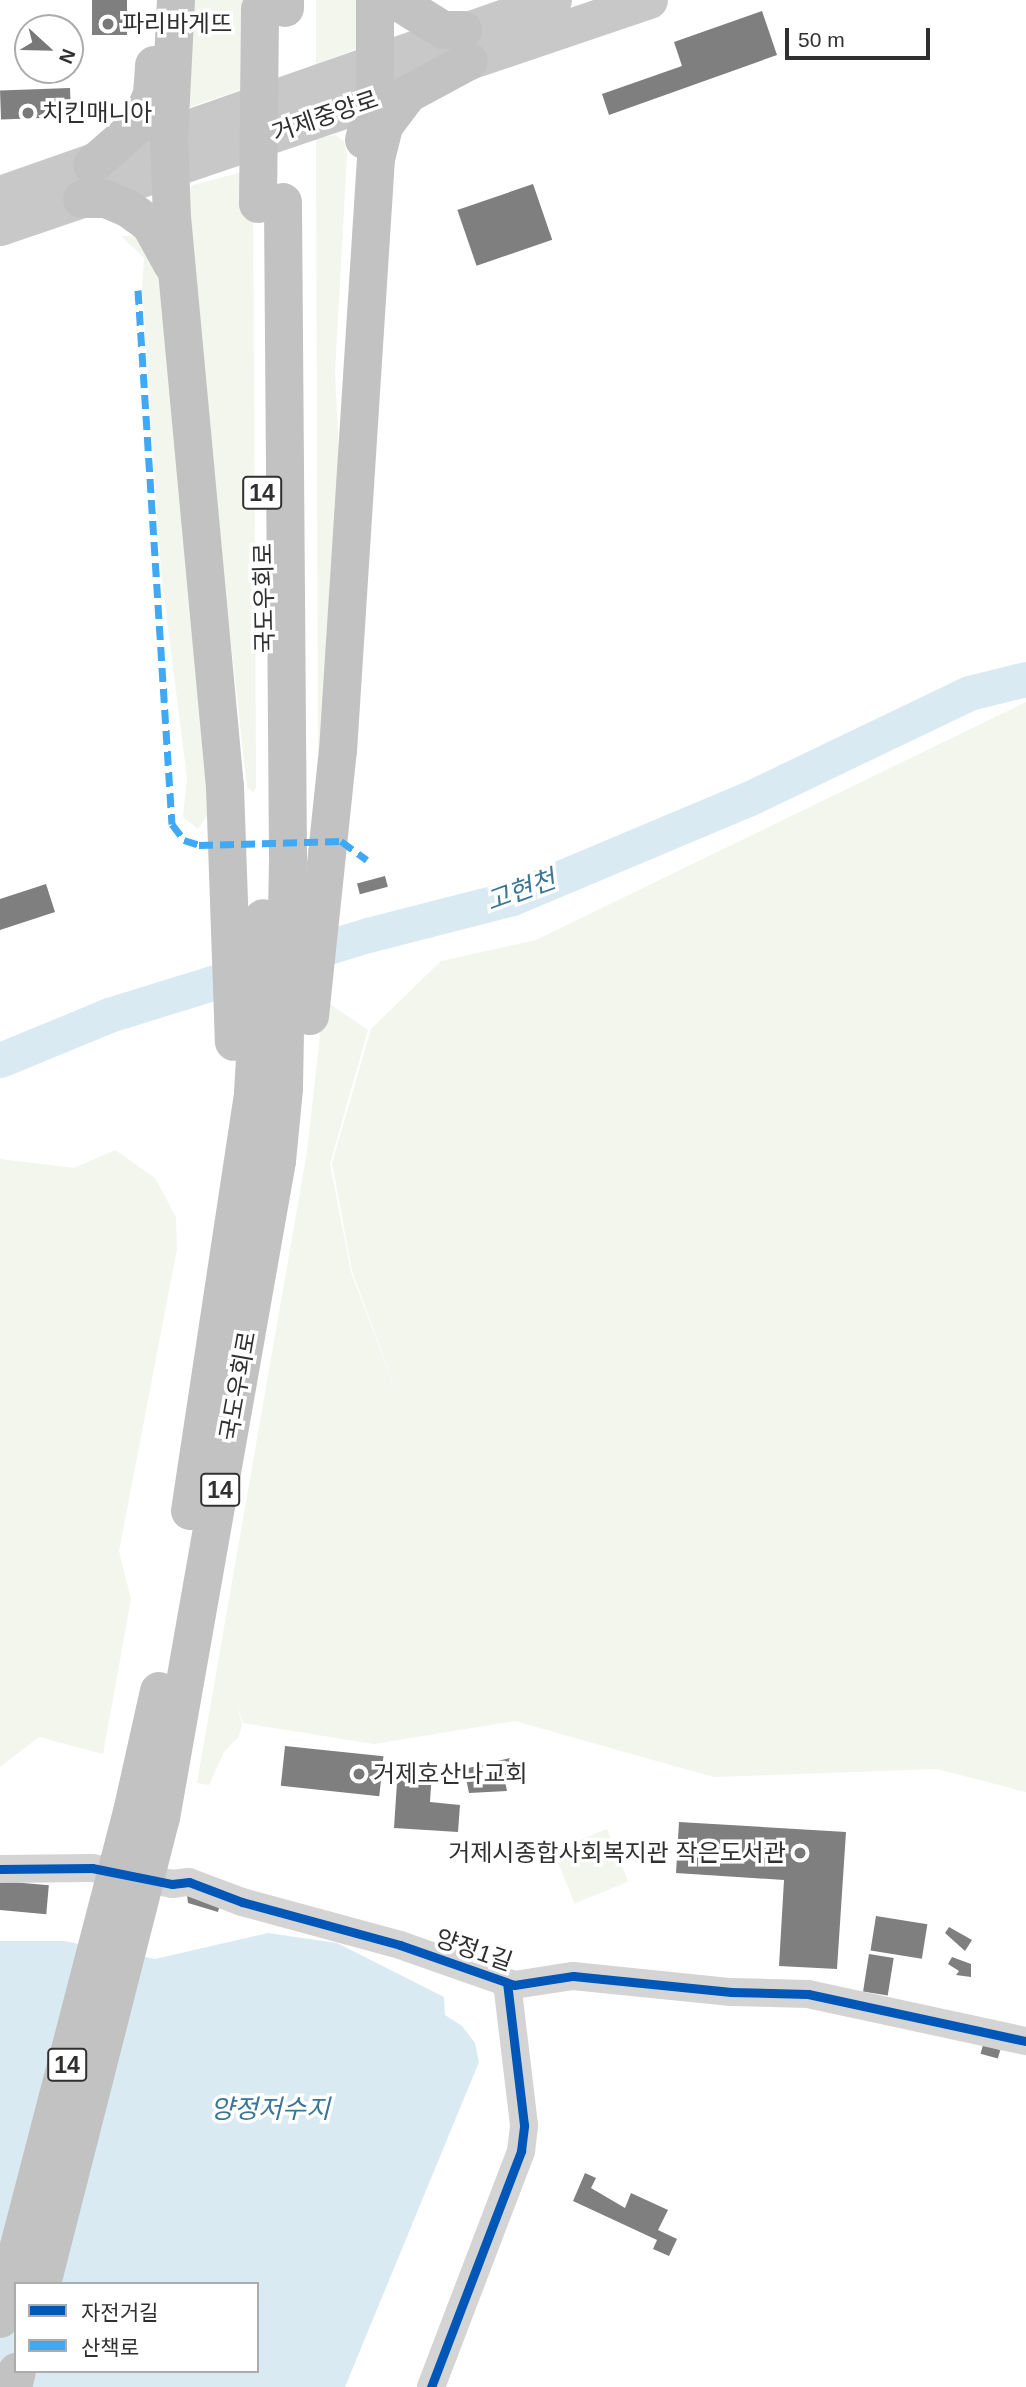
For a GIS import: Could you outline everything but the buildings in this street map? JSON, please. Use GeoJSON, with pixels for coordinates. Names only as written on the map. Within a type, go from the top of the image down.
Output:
{"type":"FeatureCollection","features":[{"type":"Feature","properties":{"kind":"highway"},"geometry":{"type":"LineString","coordinates":[[159,0],[152,95],[138,125],[87,182],[106,199],[150,224],[165,245],[177,278]]}},
{"type":"Feature","properties":{"kind":"highway"},"geometry":{"type":"LineString","coordinates":[[176,0],[170,153],[177,278],[225,787],[240,1170]]}},
{"type":"Feature","properties":{"kind":"highway"},"geometry":{"type":"LineString","coordinates":[[358,442],[348,400],[348,352],[359,154],[375,99],[375,0]]}},
{"type":"Feature","properties":{"kind":"highway"},"geometry":{"type":"LineString","coordinates":[[277,1161],[304,1070],[334,790],[379,143],[384,126],[408,94],[466,46],[395,0]]}},
{"type":"Feature","properties":{"kind":"highway","name":"국도우회로"},"geometry":{"type":"LineString","coordinates":[[272,4],[271,203],[277,779]]}},
{"type":"Feature","properties":{"kind":"highway","name":"14"},"geometry":{"type":"LineString","coordinates":[[277,779],[288,989],[277,1161]]}},
{"type":"Feature","properties":{"kind":"highway","name":"14"},"geometry":{"type":"LineString","coordinates":[[240,1170],[253,1093],[277,779]]}},
{"type":"Feature","properties":{"kind":"highway","name":"국도우회로"},"geometry":{"type":"LineString","coordinates":[[146,1815],[277,1161]]}},
{"type":"Feature","properties":{"kind":"highway","name":"국도우회로"},"geometry":{"type":"LineString","coordinates":[[146,1815],[240,1170]]}},
{"type":"Feature","properties":{"kind":"highway","name":"14"},"geometry":{"type":"LineString","coordinates":[[42,2282],[146,1815]]}},
{"type":"Feature","properties":{"kind":"highway","name":"14"},"geometry":{"type":"LineString","coordinates":[[0,2319],[146,1815]]}},
{"type":"Feature","properties":{"kind":"main road","name":"거제중앙로"},"geometry":{"type":"LineString","coordinates":[[0,227],[87,182],[170,153],[375,99],[553,0]]}},
{"type":"Feature","properties":{"kind":"main road","name":"거제중앙로"},"geometry":{"type":"LineString","coordinates":[[170,153],[377,61],[466,46],[649,0]]}},
{"type":"Feature","properties":{"kind":"main road","name":"거제중앙로"},"geometry":{"type":"LineString","coordinates":[[0,194],[87,182]]}},
{"type":"Feature","properties":{"kind":"street","name":"양정1길"},"geometry":{"type":"LineString","coordinates":[[0,1869],[92,1868],[172,1884],[189,1882],[242,1902],[400,1945],[507,1983],[573,1976],[731,1993],[808,1994],[1026,2041]]}},
{"type":"Feature","properties":{"kind":"street"},"geometry":{"type":"LineString","coordinates":[[431,2387],[521,2151],[524,2125],[507,1983]]}},
{"type":"Feature","properties":{"kind":"shaded area"},"geometry":{"type":"Polygon","coordinates":[[[182,0],[248,0],[249,87],[184,109],[182,0]]]}},
{"type":"Feature","properties":{"kind":"shaded area"},"geometry":{"type":"Polygon","coordinates":[[[316,0],[363,0],[356,49],[316,64],[316,0]]]}},
{"type":"Feature","properties":{"kind":"shaded area"},"geometry":{"type":"Polygon","coordinates":[[[335,135],[344,141],[347,155],[335,372],[340,476],[318,774],[316,139],[335,135]]]}},
{"type":"Feature","properties":{"kind":"shaded area"},"geometry":{"type":"Polygon","coordinates":[[[253,169],[256,788],[253,792],[247,787],[186,236],[186,193],[193,185],[253,169]]]}},
{"type":"Feature","properties":{"kind":"shaded area"},"geometry":{"type":"Polygon","coordinates":[[[121,236],[135,236],[159,265],[215,804],[198,829],[183,817],[187,778],[161,572],[142,290],[144,258],[121,236]]]}},
{"type":"Feature","properties":{"kind":"shaded area"},"geometry":{"type":"Polygon","coordinates":[[[1026,702],[1026,1792],[937,1769],[713,1777],[515,1721],[374,1744],[243,1723],[236,1704],[242,1724],[239,1736],[224,1752],[209,1785],[197,1783],[307,1152],[324,1000],[368,1030],[330,1164],[351,1272],[406,1418],[352,1271],[332,1163],[371,1029],[441,961],[536,940],[1026,702]]]}},
{"type":"Feature","properties":{"kind":"shaded area"},"geometry":{"type":"Polygon","coordinates":[[[115,1150],[155,1178],[176,1217],[177,1249],[119,1551],[131,1599],[103,1754],[39,1737],[0,1767],[0,1159],[74,1168],[115,1150]]]}},
{"type":"Feature","properties":{"kind":"shaded area"},"geometry":{"type":"Polygon","coordinates":[[[607,1829],[628,1882],[575,1904],[553,1851],[607,1829]]]}},
{"type":"Feature","properties":{"kind":"water","name":"양정저수지"},"geometry":{"type":"Polygon","coordinates":[[[268,1933],[337,1943],[444,1997],[445,2015],[462,2026],[475,2043],[479,2062],[345,2387],[0,2387],[0,1941],[64,1941],[155,1959],[268,1933]]]}},
{"type":"Feature","properties":{"kind":"waterway","name":"고현천"},"geometry":{"type":"LineString","coordinates":[[0,1060],[109,1015],[368,935],[512,898],[748,799],[969,693],[1026,679]]}},
{"type":"Feature","properties":{"kind":"marked path"},"geometry":{"type":"LineString","coordinates":[[138,290],[172,824],[184,840],[199,845],[341,841],[367,860]]}},
{"type":"Feature","properties":{"kind":"cycle path"},"geometry":{"type":"LineString","coordinates":[[0,1869],[92,1868],[172,1884],[189,1882],[242,1902],[400,1945],[514,1985],[573,1976],[731,1992],[808,1994],[1026,2041]]}},
{"type":"Feature","properties":{"kind":"cycle path"},"geometry":{"type":"LineString","coordinates":[[431,2387],[521,2151],[524,2125],[507,1983]]}},
{"type":"Feature","properties":{"kind":"place","name":"파리바게뜨"},"geometry":{"type":"Point","coordinates":[108,24]}},
{"type":"Feature","properties":{"kind":"place","name":"치킨매니아"},"geometry":{"type":"Point","coordinates":[28,113]}},
{"type":"Feature","properties":{"kind":"place","name":"거제호산나교회"},"geometry":{"type":"Point","coordinates":[359,1774]}},
{"type":"Feature","properties":{"kind":"place","name":"거제시종합사회복지관 작은도서관"},"geometry":{"type":"Point","coordinates":[800,1853]}}]}
